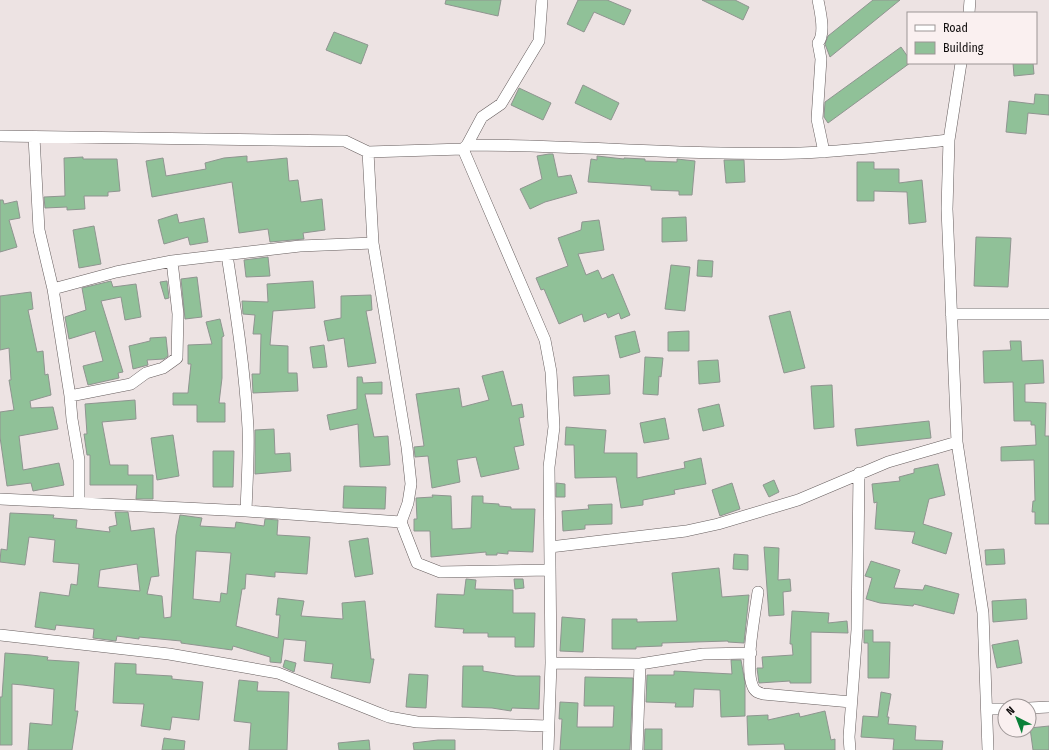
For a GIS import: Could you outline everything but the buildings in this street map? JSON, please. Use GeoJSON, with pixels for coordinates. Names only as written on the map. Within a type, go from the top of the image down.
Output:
{"type":"FeatureCollection","features":[{"type":"Feature","properties":{"kind":"street"},"geometry":{"type":"LineString","coordinates":[[465,147],[482,117],[501,104],[539,41],[542,0]]}},
{"type":"Feature","properties":{"kind":"street"},"geometry":{"type":"LineString","coordinates":[[818,0],[821,16],[820,40],[818,43],[821,59],[817,119],[824,152]]}},
{"type":"Feature","properties":{"kind":"street"},"geometry":{"type":"LineString","coordinates":[[969,12],[970,0]]}},
{"type":"Feature","properties":{"kind":"street"},"geometry":{"type":"LineString","coordinates":[[962,64],[949,140],[946,209],[957,442],[983,613],[988,709],[988,750]]}},
{"type":"Feature","properties":{"kind":"street"},"geometry":{"type":"LineString","coordinates":[[0,136],[345,141],[368,152],[533,145],[716,152],[824,152],[949,140]]}},
{"type":"Feature","properties":{"kind":"street"},"geometry":{"type":"LineString","coordinates":[[34,137],[38,230],[53,289],[70,396],[79,460],[80,503]]}},
{"type":"Feature","properties":{"kind":"street"},"geometry":{"type":"LineString","coordinates":[[465,147],[545,340],[551,372],[554,427],[549,466],[551,663],[548,750]]}},
{"type":"Feature","properties":{"kind":"street"},"geometry":{"type":"LineString","coordinates":[[368,152],[373,243],[407,447],[411,484],[408,503],[401,522],[417,563],[440,572],[550,570]]}},
{"type":"Feature","properties":{"kind":"street"},"geometry":{"type":"LineString","coordinates":[[53,289],[116,272],[172,261],[300,246],[373,243]]}},
{"type":"Feature","properties":{"kind":"street"},"geometry":{"type":"LineString","coordinates":[[228,255],[242,349],[248,430],[246,511]]}},
{"type":"Feature","properties":{"kind":"street"},"geometry":{"type":"LineString","coordinates":[[70,396],[131,384],[146,373],[163,368],[177,358],[178,314],[172,261]]}},
{"type":"Feature","properties":{"kind":"street"},"geometry":{"type":"LineString","coordinates":[[952,314],[1049,314]]}},
{"type":"Feature","properties":{"kind":"street"},"geometry":{"type":"LineString","coordinates":[[550,548],[686,531],[718,524],[798,500],[859,473],[957,442]]}},
{"type":"Feature","properties":{"kind":"street"},"geometry":{"type":"LineString","coordinates":[[850,750],[851,702],[857,630],[859,473]]}},
{"type":"Feature","properties":{"kind":"street"},"geometry":{"type":"LineString","coordinates":[[0,499],[246,511],[401,522]]}},
{"type":"Feature","properties":{"kind":"street"},"geometry":{"type":"LineString","coordinates":[[758,592],[750,653],[753,688],[757,692],[851,702]]}},
{"type":"Feature","properties":{"kind":"street"},"geometry":{"type":"LineString","coordinates":[[0,635],[169,654],[278,673],[376,712],[410,720],[548,726]]}},
{"type":"Feature","properties":{"kind":"street"},"geometry":{"type":"LineString","coordinates":[[551,663],[640,664],[703,654],[750,653]]}},
{"type":"Feature","properties":{"kind":"street"},"geometry":{"type":"LineString","coordinates":[[637,750],[640,664]]}},
{"type":"Feature","properties":{"kind":"street"},"geometry":{"type":"LineString","coordinates":[[1037,708],[1049,707]]}},
{"type":"Feature","properties":{"kind":"street"},"geometry":{"type":"LineString","coordinates":[[988,709],[997,709]]}}]}
